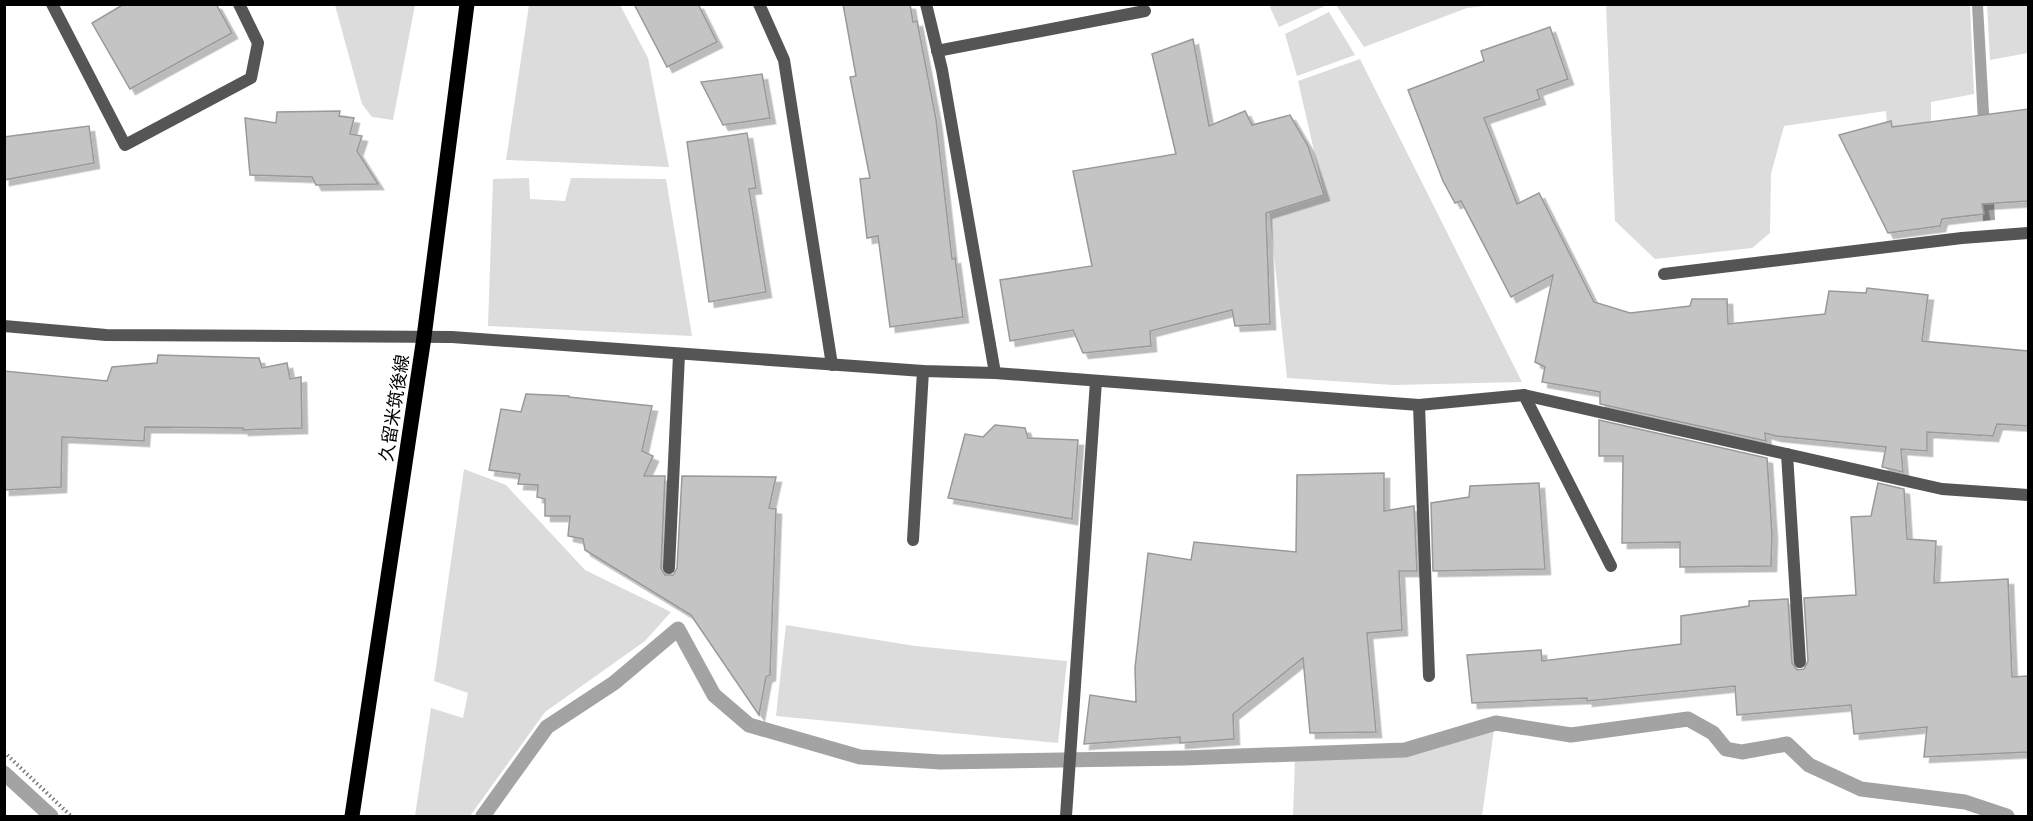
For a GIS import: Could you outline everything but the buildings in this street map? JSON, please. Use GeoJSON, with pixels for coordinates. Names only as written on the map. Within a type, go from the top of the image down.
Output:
{"type":"FeatureCollection","features":[{"type":"Feature","properties":{"kind":"main road","name":"久留米筑後線"},"geometry":{"type":"LineString","coordinates":[[352,816],[424,337],[467,4]]}},
{"type":"Feature","properties":{"kind":"street"},"geometry":{"type":"LineString","coordinates":[[52,4],[125,144],[251,78],[258,43],[239,4]]}},
{"type":"Feature","properties":{"kind":"street"},"geometry":{"type":"LineString","coordinates":[[759,4],[784,60],[832,365]]}},
{"type":"Feature","properties":{"kind":"street"},"geometry":{"type":"LineString","coordinates":[[926,4],[937,51],[995,373]]}},
{"type":"Feature","properties":{"kind":"street"},"geometry":{"type":"LineString","coordinates":[[937,51],[1145,11]]}},
{"type":"Feature","properties":{"kind":"street"},"geometry":{"type":"LineString","coordinates":[[1664,274],[1950,239],[2028,233]]}},
{"type":"Feature","properties":{"kind":"street"},"geometry":{"type":"LineString","coordinates":[[4,326],[106,336],[452,337],[679,355],[923,371],[995,373],[1419,405],[1524,395],[1942,489],[2028,495]]}},
{"type":"Feature","properties":{"kind":"street"},"geometry":{"type":"LineString","coordinates":[[669,568],[679,355]]}},
{"type":"Feature","properties":{"kind":"street"},"geometry":{"type":"LineString","coordinates":[[913,540],[923,371]]}},
{"type":"Feature","properties":{"kind":"street"},"geometry":{"type":"LineString","coordinates":[[1066,816],[1096,381]]}},
{"type":"Feature","properties":{"kind":"street"},"geometry":{"type":"LineString","coordinates":[[1524,395],[1611,566]]}},
{"type":"Feature","properties":{"kind":"street"},"geometry":{"type":"LineString","coordinates":[[1419,405],[1429,676]]}},
{"type":"Feature","properties":{"kind":"street"},"geometry":{"type":"LineString","coordinates":[[1787,454],[1800,662]]}},
{"type":"Feature","properties":{"kind":"path"},"geometry":{"type":"LineString","coordinates":[[4,752],[71,816]]}},
{"type":"Feature","properties":{"kind":"shaded area"},"geometry":{"type":"Polygon","coordinates":[[[335,5],[415,5],[393,120],[372,117],[362,104],[335,5]]]}},
{"type":"Feature","properties":{"kind":"shaded area"},"geometry":{"type":"Polygon","coordinates":[[[529,5],[620,5],[648,58],[669,167],[506,160],[529,5]]]}},
{"type":"Feature","properties":{"kind":"shaded area"},"geometry":{"type":"Polygon","coordinates":[[[1269,5],[1327,5],[1279,27],[1269,5]]]}},
{"type":"Feature","properties":{"kind":"shaded area"},"geometry":{"type":"Polygon","coordinates":[[[1336,5],[1495,5],[1467,8],[1364,47],[1336,5]]]}},
{"type":"Feature","properties":{"kind":"shaded area"},"geometry":{"type":"Polygon","coordinates":[[[1606,5],[1970,5],[1974,94],[1931,102],[1931,141],[1889,150],[1886,111],[1784,126],[1771,174],[1770,233],[1752,248],[1655,259],[1615,221],[1606,5]]]}},
{"type":"Feature","properties":{"kind":"shaded area"},"geometry":{"type":"Polygon","coordinates":[[[1972,5],[1983,5],[1995,220],[1983,221],[1972,5]]]}},
{"type":"Feature","properties":{"kind":"shaded area"},"geometry":{"type":"Polygon","coordinates":[[[1987,5],[2028,5],[2028,53],[1990,60],[1987,5]]]}},
{"type":"Feature","properties":{"kind":"shaded area"},"geometry":{"type":"Polygon","coordinates":[[[1329,12],[1355,55],[1297,76],[1285,34],[1329,12]]]}},
{"type":"Feature","properties":{"kind":"shaded area"},"geometry":{"type":"Polygon","coordinates":[[[1360,59],[1522,382],[1393,385],[1287,378],[1269,208],[1323,190],[1298,81],[1360,59]]]}},
{"type":"Feature","properties":{"kind":"shaded area"},"geometry":{"type":"Polygon","coordinates":[[[529,178],[530,199],[565,201],[571,178],[666,179],[692,336],[488,326],[493,179],[529,178]]]}},
{"type":"Feature","properties":{"kind":"shaded area"},"geometry":{"type":"Polygon","coordinates":[[[464,469],[506,485],[585,570],[671,612],[645,641],[545,712],[470,816],[415,816],[431,708],[463,718],[468,693],[434,681],[464,469]]]}},
{"type":"Feature","properties":{"kind":"shaded area"},"geometry":{"type":"Polygon","coordinates":[[[786,625],[915,646],[1067,661],[1058,743],[776,716],[786,625]]]}},
{"type":"Feature","properties":{"kind":"shaded area"},"geometry":{"type":"Polygon","coordinates":[[[1494,729],[1482,816],[1293,816],[1295,758],[1401,755],[1494,729]]]}},
{"type":"Feature","properties":{"kind":"waterway"},"geometry":{"type":"LineString","coordinates":[[483,816],[547,727],[614,683],[678,629],[714,695],[749,725],[860,757],[941,762],[1184,758],[1405,750],[1496,723],[1571,735],[1688,719],[1713,733],[1726,749],[1742,752],[1787,744],[1809,765],[1861,789],[1965,802],[2007,816]]}},
{"type":"Feature","properties":{"kind":"waterway"},"geometry":{"type":"LineString","coordinates":[[4,773],[51,816]]}}]}
